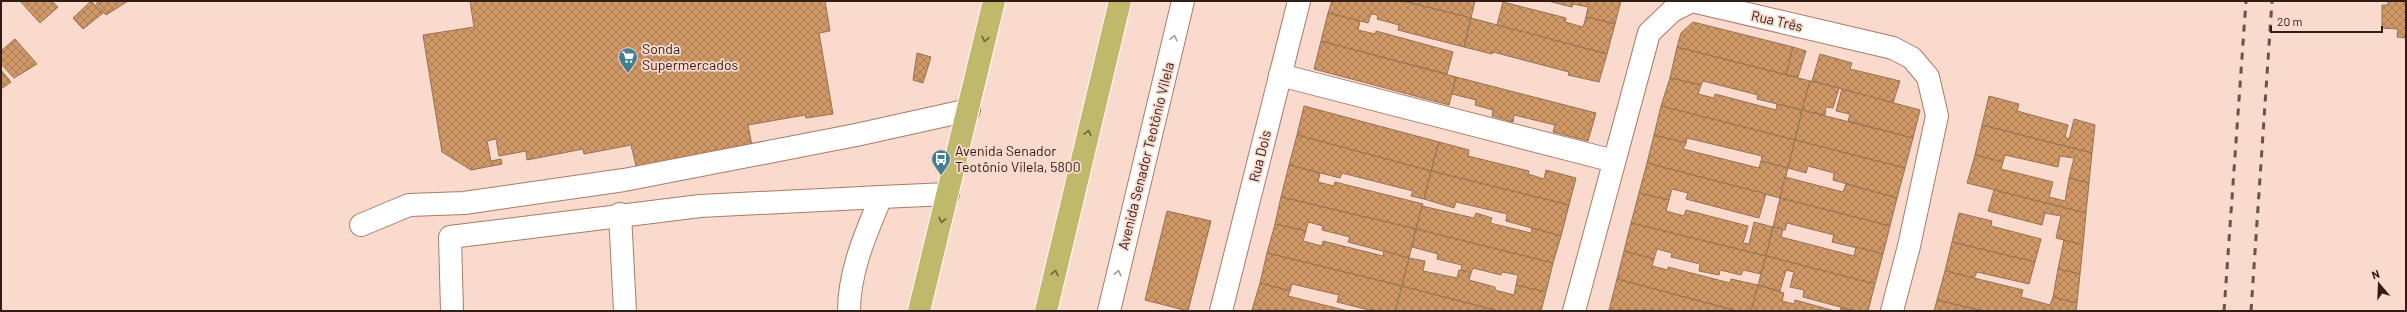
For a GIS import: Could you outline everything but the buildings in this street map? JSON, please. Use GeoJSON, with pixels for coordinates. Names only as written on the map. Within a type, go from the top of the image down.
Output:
{"type":"FeatureCollection","features":[{"type":"Feature","properties":{"kind":"main road"},"geometry":{"type":"LineString","coordinates":[[919,311],[969,110],[994,1]]}},
{"type":"Feature","properties":{"kind":"main road"},"geometry":{"type":"LineString","coordinates":[[1046,311],[1120,1]]}},
{"type":"Feature","properties":{"kind":"street","name":"Avenida Senador Teotônio Vilela"},"geometry":{"type":"LineString","coordinates":[[1109,311],[1183,1]]}},
{"type":"Feature","properties":{"kind":"street","name":"Rua Dois"},"geometry":{"type":"LineString","coordinates":[[1221,311],[1299,1]]}},
{"type":"Feature","properties":{"kind":"street","name":"Rua Três"},"geometry":{"type":"LineString","coordinates":[[1574,311],[1649,33],[1672,11],[1692,1],[1893,48],[1912,58],[1928,77],[1937,116],[1909,246],[1892,311]]}},
{"type":"Feature","properties":{"kind":"street"},"geometry":{"type":"LineString","coordinates":[[1280,75],[1614,161]]}},
{"type":"Feature","properties":{"kind":"street"},"geometry":{"type":"LineString","coordinates":[[361,226],[409,205],[464,203],[624,180],[856,135],[969,110]]}},
{"type":"Feature","properties":{"kind":"street"},"geometry":{"type":"LineString","coordinates":[[452,311],[450,237],[620,214],[700,206],[948,194]]}},
{"type":"Feature","properties":{"kind":"street"},"geometry":{"type":"LineString","coordinates":[[849,311],[849,296],[863,239],[881,197]]}},
{"type":"Feature","properties":{"kind":"street"},"geometry":{"type":"LineString","coordinates":[[620,214],[625,311]]}},
{"type":"Feature","properties":{"kind":"railway"},"geometry":{"type":"LineString","coordinates":[[2224,311],[2246,1]]}},
{"type":"Feature","properties":{"kind":"railway"},"geometry":{"type":"LineString","coordinates":[[2251,311],[2272,1]]}},
{"type":"Feature","properties":{"kind":"place","name":"Sonda Supermercados"},"geometry":{"type":"Point","coordinates":[628,74]}},
{"type":"Feature","properties":{"kind":"place","name":"Avenida Senador Teotônio Vilela, 5800"},"geometry":{"type":"Point","coordinates":[941,176]}}]}
